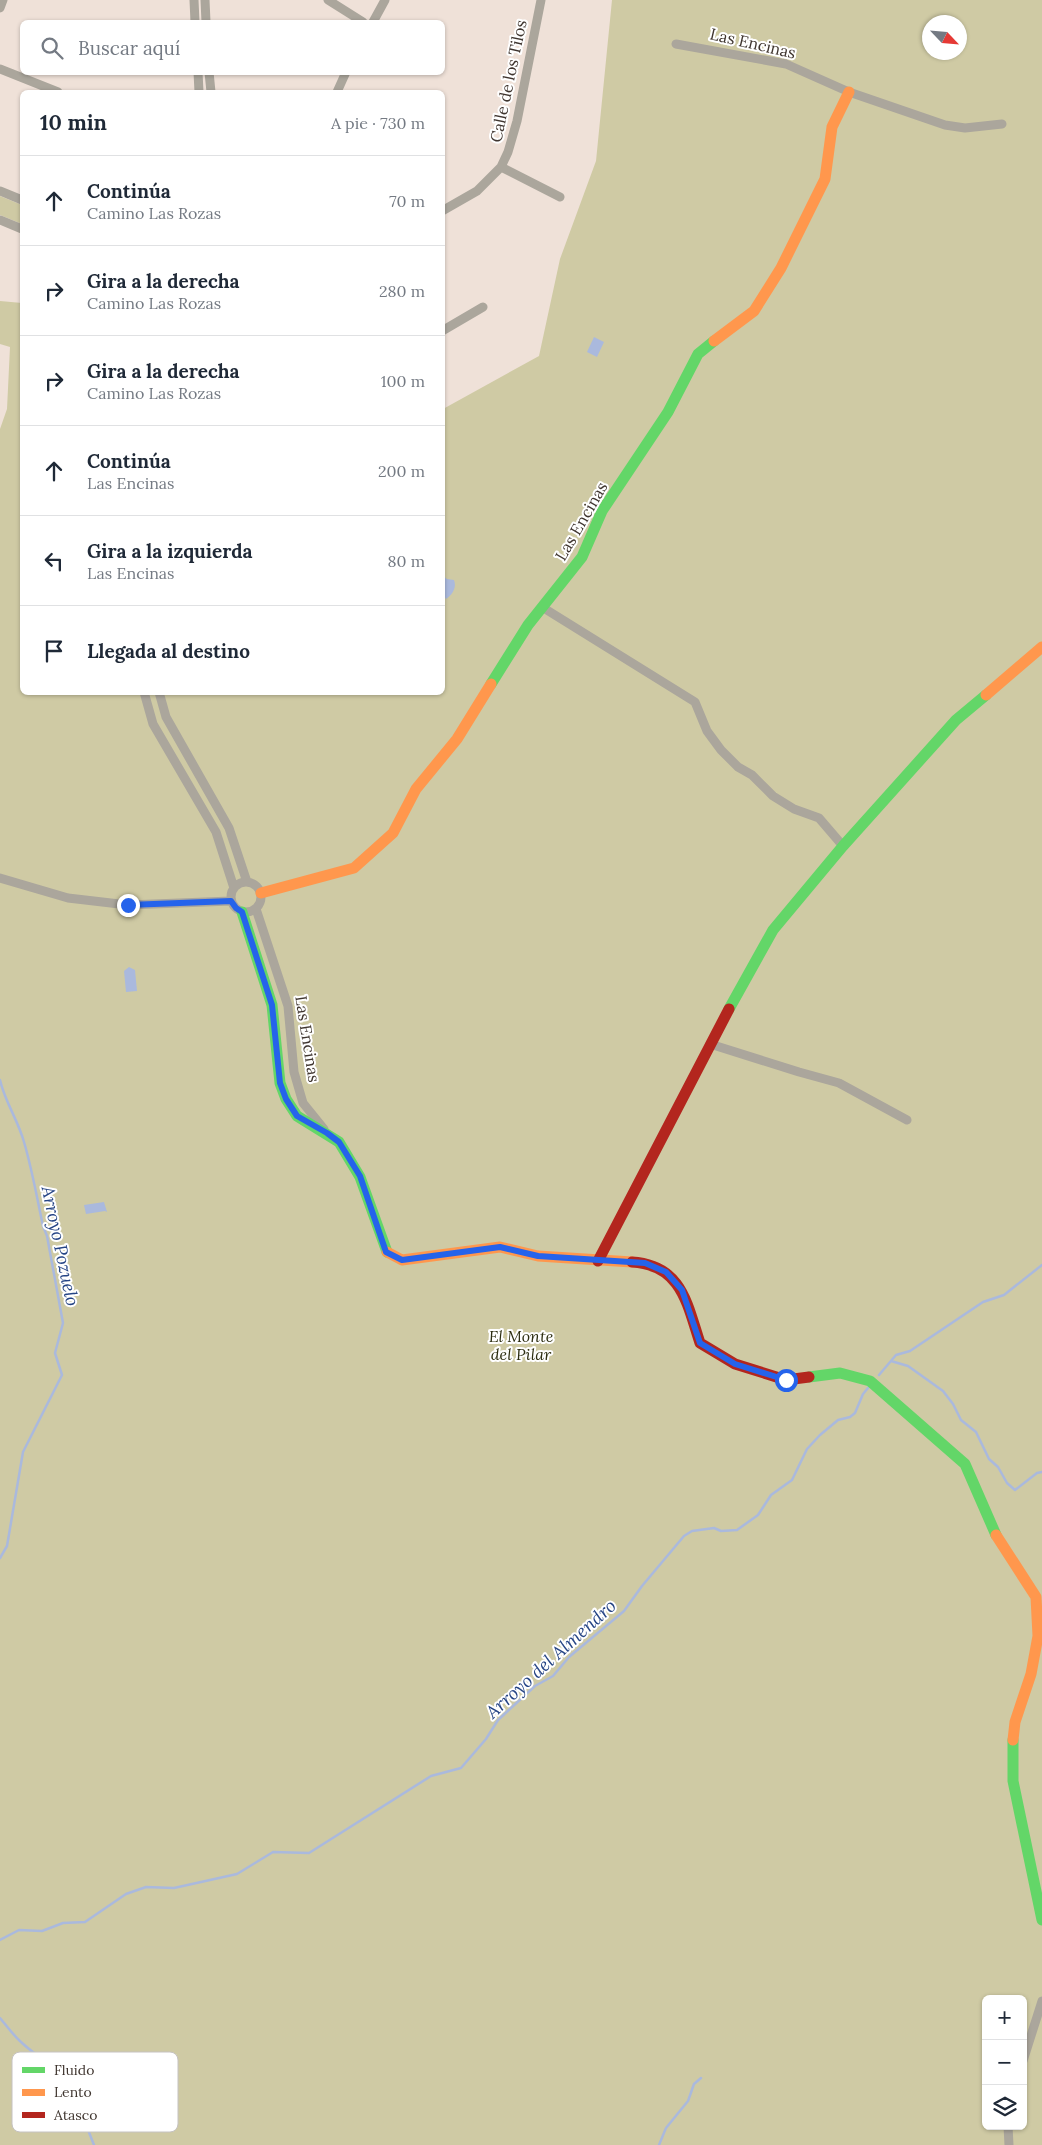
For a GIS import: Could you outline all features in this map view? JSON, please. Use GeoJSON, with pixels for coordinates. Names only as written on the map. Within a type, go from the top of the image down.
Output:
{"type":"FeatureCollection","features":[{"type":"Feature","properties":{"kind":"street"},"geometry":{"type":"LineString","coordinates":[[0,8],[3,0]]}},
{"type":"Feature","properties":{"kind":"street"},"geometry":{"type":"LineString","coordinates":[[194,0],[195,20]]}},
{"type":"Feature","properties":{"kind":"street"},"geometry":{"type":"LineString","coordinates":[[205,0],[206,20]]}},
{"type":"Feature","properties":{"kind":"street"},"geometry":{"type":"LineString","coordinates":[[328,0],[360,20]]}},
{"type":"Feature","properties":{"kind":"street"},"geometry":{"type":"LineString","coordinates":[[373,20],[385,0]]}},
{"type":"Feature","properties":{"kind":"street","name":"Calle de los Tilos"},"geometry":{"type":"LineString","coordinates":[[445,209],[476,191],[501,167],[508,152],[517,121],[541,0]]}},
{"type":"Feature","properties":{"kind":"street","name":"Las Encinas"},"geometry":{"type":"LineString","coordinates":[[676,44],[786,64],[849,92],[945,125],[965,128],[1002,124]]}},
{"type":"Feature","properties":{"kind":"street"},"geometry":{"type":"LineString","coordinates":[[0,69],[53,90]]}},
{"type":"Feature","properties":{"kind":"street"},"geometry":{"type":"LineString","coordinates":[[198,75],[199,90]]}},
{"type":"Feature","properties":{"kind":"street"},"geometry":{"type":"LineString","coordinates":[[209,75],[211,90]]}},
{"type":"Feature","properties":{"kind":"street"},"geometry":{"type":"LineString","coordinates":[[338,90],[345,75]]}},
{"type":"Feature","properties":{"kind":"street","name":"Las Encinas"},"geometry":{"type":"LineString","coordinates":[[261,893],[354,868],[393,833],[416,789],[457,739],[528,625],[582,557],[602,511],[668,412],[698,354],[754,311],[781,268],[825,179],[832,127],[849,92]]}},
{"type":"Feature","properties":{"kind":"street","name":"Calle de los Tilos"},"geometry":{"type":"LineString","coordinates":[[501,167],[560,197]]}},
{"type":"Feature","properties":{"kind":"street"},"geometry":{"type":"LineString","coordinates":[[0,190],[20,199]]}},
{"type":"Feature","properties":{"kind":"street"},"geometry":{"type":"LineString","coordinates":[[0,220],[20,228]]}},
{"type":"Feature","properties":{"kind":"street"},"geometry":{"type":"LineString","coordinates":[[445,330],[483,307]]}},
{"type":"Feature","properties":{"kind":"street"},"geometry":{"type":"LineString","coordinates":[[542,607],[695,702],[707,731],[721,750],[738,767],[752,776],[773,796],[794,809],[819,818],[843,846]]}},
{"type":"Feature","properties":{"kind":"street"},"geometry":{"type":"LineString","coordinates":[[598,1261],[710,1044],[773,930],[843,846],[956,720],[1042,647]]}},
{"type":"Feature","properties":{"kind":"street"},"geometry":{"type":"LineString","coordinates":[[145,695],[153,724],[216,832],[234,888]]}},
{"type":"Feature","properties":{"kind":"street"},"geometry":{"type":"LineString","coordinates":[[160,695],[166,717],[229,828],[247,882]]}},
{"type":"Feature","properties":{"kind":"street"},"geometry":{"type":"LineString","coordinates":[[0,878],[68,898],[128,905],[231,901],[231,894],[234,888],[240,883],[247,882],[253,884],[261,893],[261,900],[256,909],[250,912],[242,912]]}},
{"type":"Feature","properties":{"kind":"street","name":"Las Encinas"},"geometry":{"type":"LineString","coordinates":[[231,901],[242,912],[272,1005],[280,1083],[283,1091],[297,1116],[327,1133]]}},
{"type":"Feature","properties":{"kind":"street","name":"Las Encinas"},"geometry":{"type":"LineString","coordinates":[[256,909],[288,1006],[294,1072],[303,1103],[327,1133]]}},
{"type":"Feature","properties":{"kind":"street"},"geometry":{"type":"LineString","coordinates":[[710,1044],[839,1083],[907,1120]]}},
{"type":"Feature","properties":{"kind":"street"},"geometry":{"type":"LineString","coordinates":[[327,1133],[339,1142],[360,1176],[386,1252],[402,1260],[500,1247],[538,1256],[645,1263],[666,1272],[682,1290],[700,1343],[735,1364],[786,1380],[840,1373],[870,1381],[965,1464],[998,1541],[1022,1573],[1036,1597],[1038,1636],[1031,1674],[1015,1722],[1012,1750],[1012,1781],[1042,1920]]}},
{"type":"Feature","properties":{"kind":"street"},"geometry":{"type":"LineString","coordinates":[[1027,2048],[1042,2001]]}},
{"type":"Feature","properties":{"kind":"street"},"geometry":{"type":"LineString","coordinates":[[1008,2130],[1009,2145]]}},
{"type":"Feature","properties":{"kind":"green space","name":"El Monte del Pilar"},"geometry":{"type":"Polygon","coordinates":[[[612,0],[1042,0],[1042,2145],[0,2145],[0,429],[7,409],[10,347],[0,344],[0,301],[20,303],[20,695],[445,695],[445,408],[539,356],[560,259],[596,161],[612,0]]]}},
{"type":"Feature","properties":{"kind":"green space"},"geometry":{"type":"Polygon","coordinates":[[[0,196],[20,204],[20,223],[0,215],[0,196]]]}},
{"type":"Feature","properties":{"kind":"water"},"geometry":{"type":"Polygon","coordinates":[[[594,337],[604,342],[597,357],[587,352],[594,337]]]}},
{"type":"Feature","properties":{"kind":"water"},"geometry":{"type":"Polygon","coordinates":[[[445,578],[454,580],[455,583],[453,591],[446,599],[445,578]]]}},
{"type":"Feature","properties":{"kind":"water"},"geometry":{"type":"Polygon","coordinates":[[[129,967],[135,970],[137,991],[126,992],[124,971],[129,967]]]}},
{"type":"Feature","properties":{"kind":"water"},"geometry":{"type":"Polygon","coordinates":[[[104,1202],[107,1212],[86,1214],[84,1205],[104,1202]]]}},
{"type":"Feature","properties":{"kind":"waterway","name":"Arroyo Pozuelo"},"geometry":{"type":"LineString","coordinates":[[0,1080],[27,1152],[43,1226],[47,1236],[63,1323],[55,1353],[62,1375],[23,1452],[7,1546],[0,1558]]}},
{"type":"Feature","properties":{"kind":"waterway","name":"Arroyo del Almendro"},"geometry":{"type":"LineString","coordinates":[[879,1375],[896,1355],[910,1351],[983,1302],[1004,1295],[1042,1265]]}},
{"type":"Feature","properties":{"kind":"waterway"},"geometry":{"type":"LineString","coordinates":[[891,1361],[908,1366],[943,1391],[953,1404],[961,1420],[976,1432],[989,1459],[998,1467],[1007,1483],[1015,1490],[1037,1473],[1042,1472]]}},
{"type":"Feature","properties":{"kind":"waterway","name":"Arroyo del Almendro"},"geometry":{"type":"LineString","coordinates":[[0,1940],[19,1930],[42,1931],[63,1923],[85,1922],[126,1894],[146,1887],[174,1888],[237,1874],[273,1852],[309,1853],[431,1776],[461,1768],[486,1739],[498,1720],[535,1686],[553,1676],[569,1657],[624,1611],[642,1586],[684,1536],[692,1531],[714,1528],[721,1531],[737,1530],[758,1515],[771,1495],[792,1480],[807,1449],[820,1435],[838,1420],[850,1417],[855,1413],[863,1394],[868,1388]]}},
{"type":"Feature","properties":{"kind":"waterway"},"geometry":{"type":"LineString","coordinates":[[0,2018],[18,2039],[33,2052]]}},
{"type":"Feature","properties":{"kind":"waterway"},"geometry":{"type":"LineString","coordinates":[[659,2145],[666,2128],[688,2101],[694,2084],[701,2078]]}},
{"type":"Feature","properties":{"kind":"waterway"},"geometry":{"type":"LineString","coordinates":[[89,2132],[94,2145]]}},
{"type":"Feature","properties":{"kind":"traffic: fast"},"geometry":{"type":"LineString","coordinates":[[491,684],[528,625],[582,557],[602,511],[668,412],[698,354],[714,341]]}},
{"type":"Feature","properties":{"kind":"traffic: fast"},"geometry":{"type":"LineString","coordinates":[[729,1009],[773,930],[843,846],[956,720],[986,695]]}},
{"type":"Feature","properties":{"kind":"traffic: fast"},"geometry":{"type":"LineString","coordinates":[[242,912],[272,1005],[280,1083],[286,1099],[297,1116],[339,1142],[360,1177],[387,1252]]}},
{"type":"Feature","properties":{"kind":"traffic: fast"},"geometry":{"type":"LineString","coordinates":[[809,1377],[840,1373],[870,1381],[965,1464],[996,1535]]}},
{"type":"Feature","properties":{"kind":"traffic: fast"},"geometry":{"type":"LineString","coordinates":[[1013,1740],[1013,1781],[1042,1920]]}},
{"type":"Feature","properties":{"kind":"traffic: slow"},"geometry":{"type":"LineString","coordinates":[[714,341],[754,311],[781,268],[825,179],[832,127],[849,92]]}},
{"type":"Feature","properties":{"kind":"traffic: slow"},"geometry":{"type":"LineString","coordinates":[[986,695],[1042,647]]}},
{"type":"Feature","properties":{"kind":"traffic: slow"},"geometry":{"type":"LineString","coordinates":[[261,893],[354,868],[393,833],[416,789],[457,739],[491,684]]}},
{"type":"Feature","properties":{"kind":"traffic: slow"},"geometry":{"type":"LineString","coordinates":[[387,1252],[402,1260],[500,1247],[538,1256],[632,1262]]}},
{"type":"Feature","properties":{"kind":"traffic: slow"},"geometry":{"type":"LineString","coordinates":[[996,1535],[1036,1597],[1038,1636],[1031,1674],[1015,1722],[1013,1740]]}},
{"type":"Feature","properties":{"kind":"traffic: jam"},"geometry":{"type":"LineString","coordinates":[[598,1261],[729,1009]]}},
{"type":"Feature","properties":{"kind":"traffic: jam"},"geometry":{"type":"LineString","coordinates":[[632,1262],[662,1270],[672,1279],[686,1301],[700,1343],[735,1364],[786,1380],[809,1377]]}},
{"type":"Feature","properties":{"kind":"route"},"geometry":{"type":"LineString","coordinates":[[128,905],[231,901],[242,912],[272,1005],[280,1083],[286,1099],[297,1116],[339,1142],[360,1176],[386,1252],[402,1260],[500,1247],[538,1256],[645,1263],[666,1272],[682,1290],[700,1343],[735,1364],[786,1380]]}}]}
